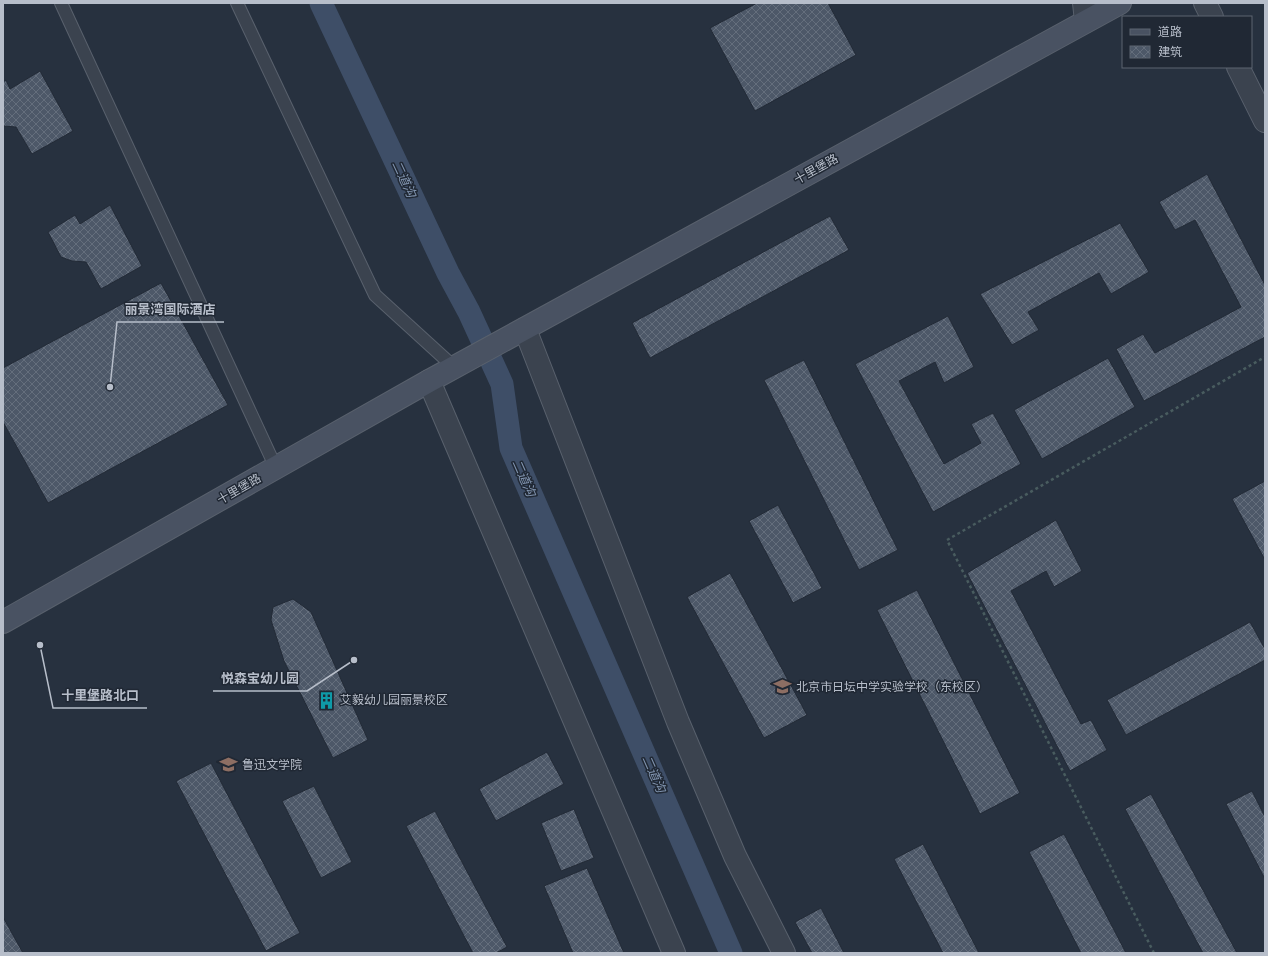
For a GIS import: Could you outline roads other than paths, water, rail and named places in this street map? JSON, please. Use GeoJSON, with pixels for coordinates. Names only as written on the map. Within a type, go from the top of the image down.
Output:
{"type":"FeatureCollection","features":[{"type":"Feature","properties":{"kind":"street","name":"十里堡路"},"geometry":{"type":"LineString","coordinates":[[3,622],[1085,12],[1120,3]]}},
{"type":"Feature","properties":{"kind":"street"},"geometry":{"type":"LineString","coordinates":[[1205,3],[1212,16]]}},
{"type":"Feature","properties":{"kind":"street"},"geometry":{"type":"LineString","coordinates":[[1238,68],[1265,121]]}},
{"type":"Feature","properties":{"kind":"street"},"geometry":{"type":"LineString","coordinates":[[519,332],[678,722],[736,856],[784,953]]}},
{"type":"Feature","properties":{"kind":"street"},"geometry":{"type":"LineString","coordinates":[[429,381],[674,953]]}},
{"type":"Feature","properties":{"kind":"lane"},"geometry":{"type":"LineString","coordinates":[[61,3],[276,468]]}},
{"type":"Feature","properties":{"kind":"lane"},"geometry":{"type":"LineString","coordinates":[[237,3],[375,295],[454,367]]}},
{"type":"Feature","properties":{"kind":"waterway","name":"二道沟"},"geometry":{"type":"LineString","coordinates":[[321,3],[502,384],[511,448],[731,953]]}},
{"type":"Feature","properties":{"kind":"place","name":"丽景湾国际酒店"},"geometry":{"type":"Point","coordinates":[110,387]}},
{"type":"Feature","properties":{"kind":"place","name":"十里堡路北口"},"geometry":{"type":"Point","coordinates":[40,645]}},
{"type":"Feature","properties":{"kind":"place","name":"悦森宝幼儿园"},"geometry":{"type":"Point","coordinates":[354,660]}},
{"type":"Feature","properties":{"kind":"place","name":"北京市日坛中学实验学校（东校区）"},"geometry":{"type":"Point","coordinates":[783,687]}},
{"type":"Feature","properties":{"kind":"place","name":"艾毅幼儿园丽景校区"},"geometry":{"type":"Point","coordinates":[327,700]}},
{"type":"Feature","properties":{"kind":"place","name":"鲁迅文学院"},"geometry":{"type":"Point","coordinates":[229,765]}}]}
